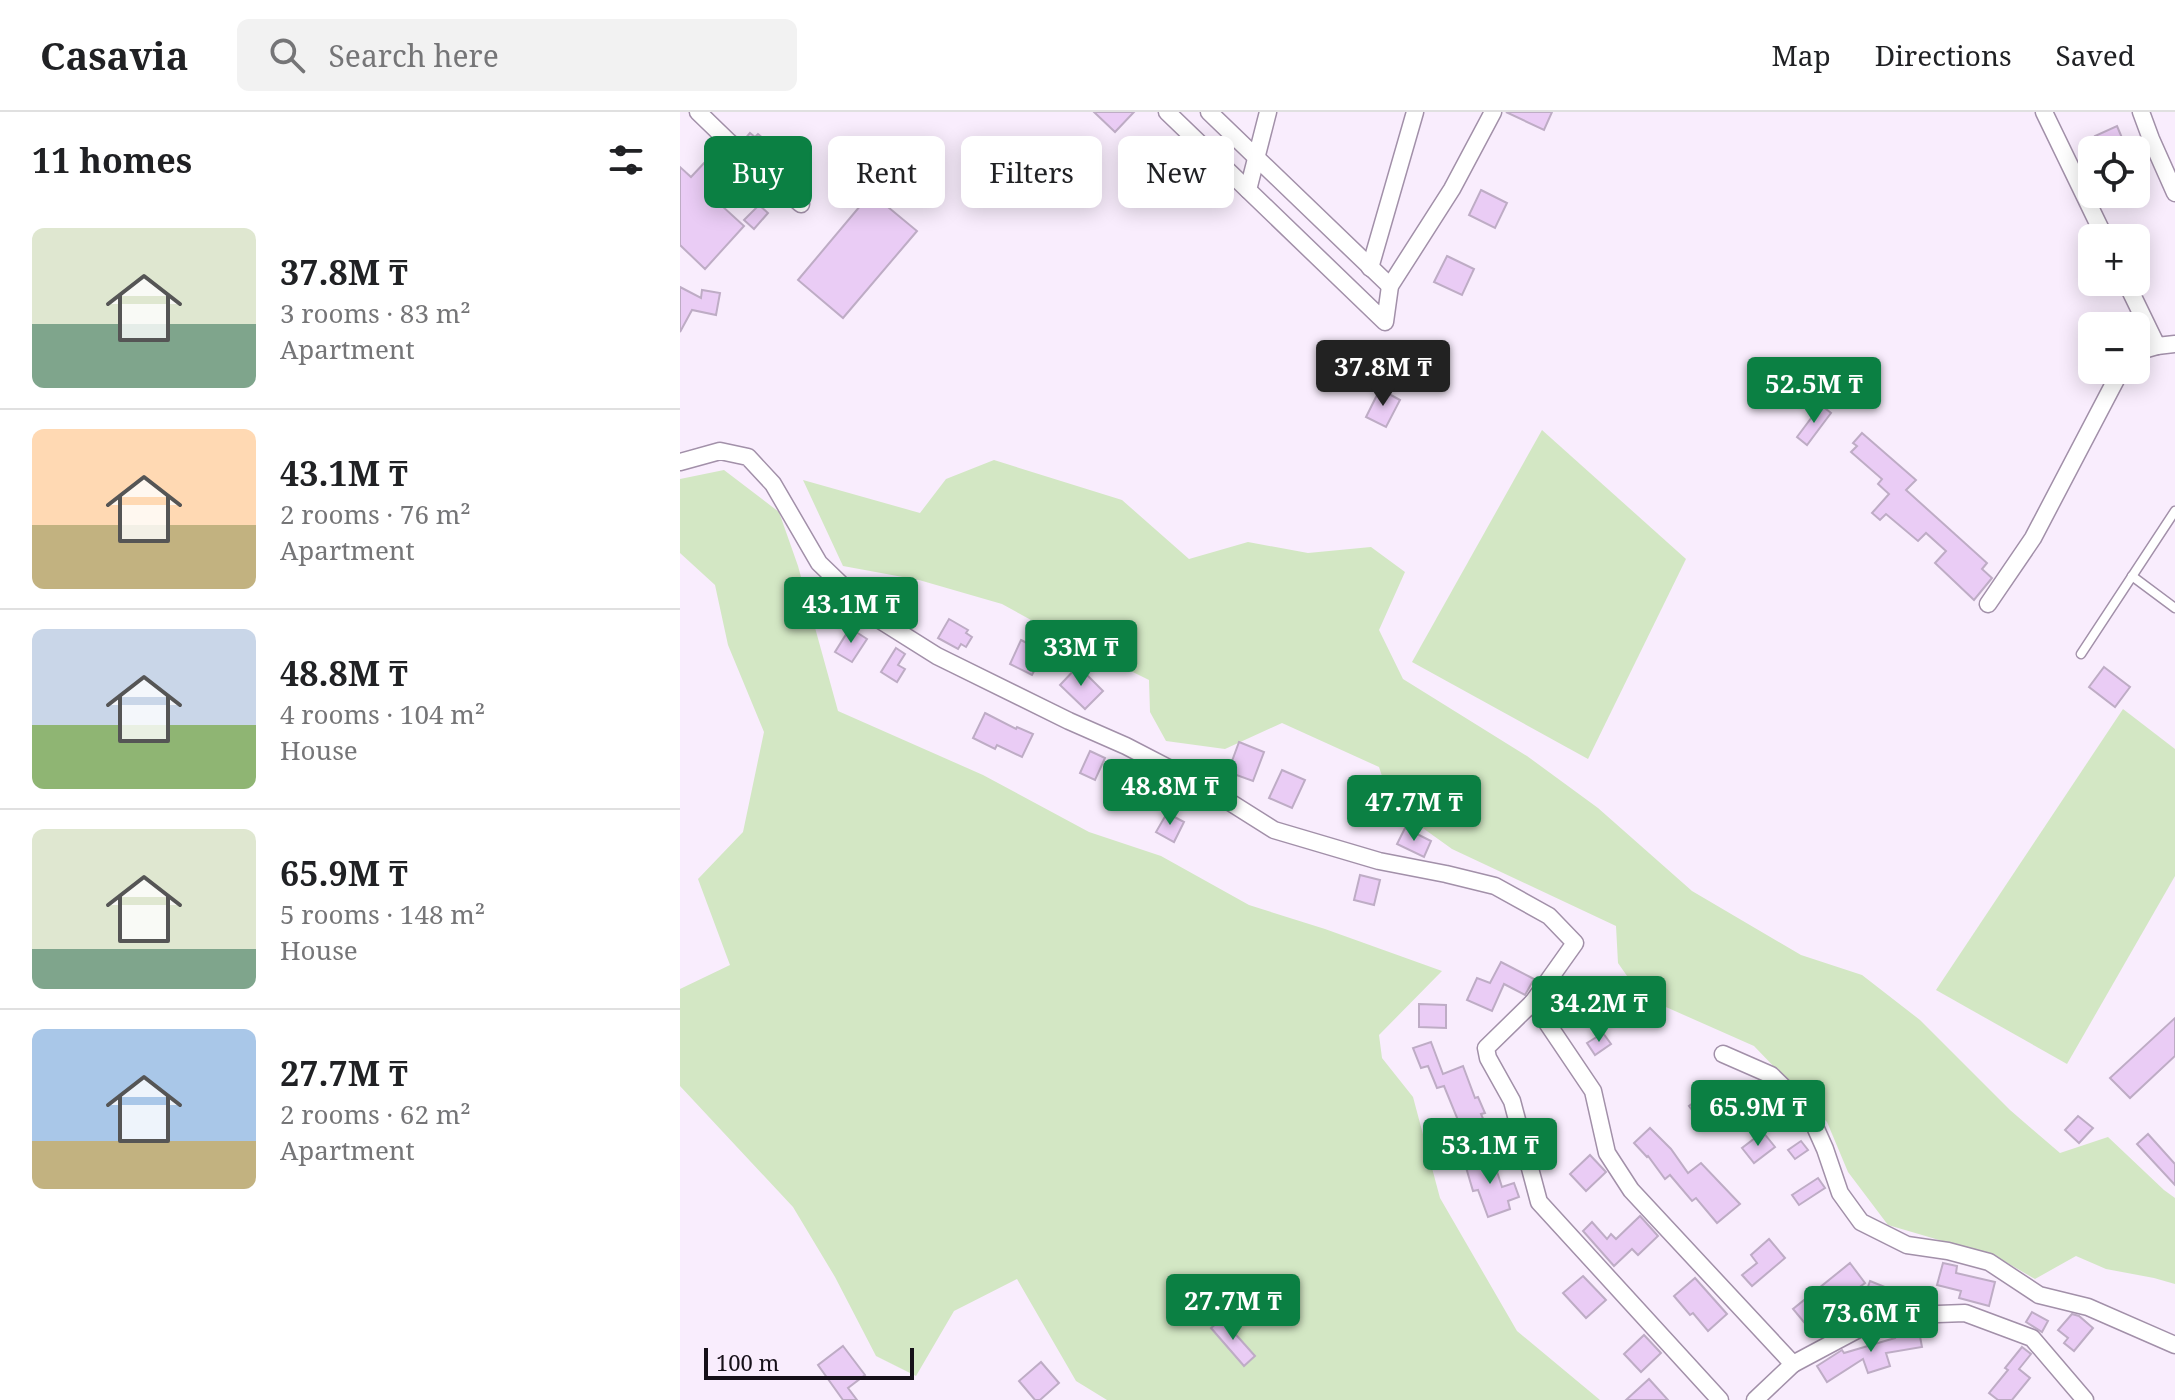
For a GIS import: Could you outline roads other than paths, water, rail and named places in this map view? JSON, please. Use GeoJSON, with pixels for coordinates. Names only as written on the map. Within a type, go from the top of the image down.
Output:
{"type":"FeatureCollection","features":[{"type":"Feature","properties":{"kind":"street"},"geometry":{"type":"LineString","coordinates":[[698,112],[723,136]]}},
{"type":"Feature","properties":{"kind":"street"},"geometry":{"type":"LineString","coordinates":[[1167,112],[1385,322],[1390,286],[1452,189],[1493,112]]}},
{"type":"Feature","properties":{"kind":"street"},"geometry":{"type":"LineString","coordinates":[[1209,112],[1390,286]]}},
{"type":"Feature","properties":{"kind":"street"},"geometry":{"type":"LineString","coordinates":[[1248,190],[1268,112]]}},
{"type":"Feature","properties":{"kind":"street"},"geometry":{"type":"LineString","coordinates":[[1370,268],[1415,112]]}},
{"type":"Feature","properties":{"kind":"street"},"geometry":{"type":"LineString","coordinates":[[2044,112],[2098,224]]}},
{"type":"Feature","properties":{"kind":"street"},"geometry":{"type":"LineString","coordinates":[[2141,112],[2175,193]]}},
{"type":"Feature","properties":{"kind":"street"},"geometry":{"type":"LineString","coordinates":[[2133,296],[2157,346]]}},
{"type":"Feature","properties":{"kind":"street"},"geometry":{"type":"LineString","coordinates":[[2150,348],[2175,344]]}},
{"type":"Feature","properties":{"kind":"street"},"geometry":{"type":"LineString","coordinates":[[1988,604],[2033,538],[2114,384]]}},
{"type":"Feature","properties":{"kind":"street"},"geometry":{"type":"LineString","coordinates":[[680,462],[720,451],[748,457],[773,484],[819,563],[875,617],[937,656],[1126,746],[1209,789],[1274,830],[1379,861],[1495,886],[1549,916],[1575,943],[1533,1002],[1486,1048],[1488,1058],[1512,1101],[1539,1202],[1720,1400]]}},
{"type":"Feature","properties":{"kind":"street"},"geometry":{"type":"LineString","coordinates":[[1533,1002],[1593,1091],[1607,1153],[1631,1190],[1793,1364]]}},
{"type":"Feature","properties":{"kind":"street"},"geometry":{"type":"LineString","coordinates":[[1723,1054],[1771,1075],[1808,1111],[1840,1193],[1861,1222],[1907,1245],[1948,1251],[1989,1262],[2039,1295],[2088,1307],[2175,1345]]}},
{"type":"Feature","properties":{"kind":"street"},"geometry":{"type":"LineString","coordinates":[[1755,1400],[1793,1364],[1883,1316],[1965,1313],[2032,1338],[2085,1400]]}},
{"type":"Feature","properties":{"kind":"lane"},"geometry":{"type":"LineString","coordinates":[[2081,654],[2175,511]]}},
{"type":"Feature","properties":{"kind":"lane"},"geometry":{"type":"LineString","coordinates":[[2132,576],[2175,608]]}}]}
